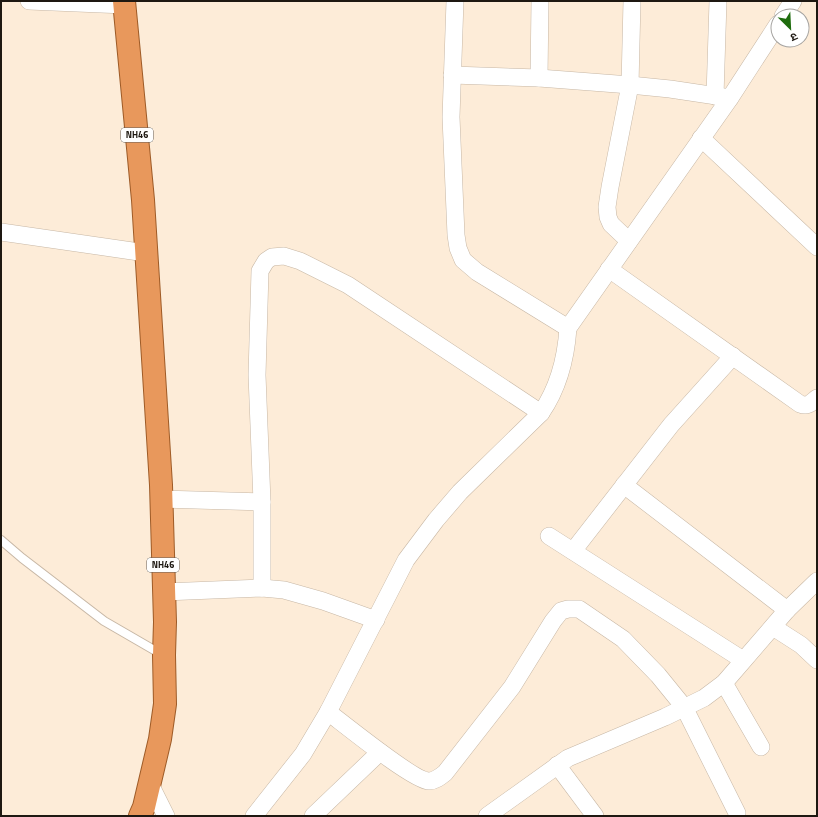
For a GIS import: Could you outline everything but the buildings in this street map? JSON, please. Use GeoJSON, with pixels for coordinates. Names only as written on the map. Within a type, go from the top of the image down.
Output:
{"type":"FeatureCollection","features":[{"type":"Feature","properties":{"kind":"highway","name":"NH46"},"geometry":{"type":"LineString","coordinates":[[124,3],[143,200],[161,499],[165,622],[165,704],[160,739],[150,784],[140,816]]}},
{"type":"Feature","properties":{"kind":"street"},"geometry":{"type":"LineString","coordinates":[[29,1],[124,3]]}},
{"type":"Feature","properties":{"kind":"street"},"geometry":{"type":"LineString","coordinates":[[455,1],[451,117],[456,235],[458,248],[463,260],[477,272],[568,328]]}},
{"type":"Feature","properties":{"kind":"street"},"geometry":{"type":"LineString","coordinates":[[539,78],[540,1]]}},
{"type":"Feature","properties":{"kind":"street"},"geometry":{"type":"LineString","coordinates":[[629,241],[611,224],[608,217],[607,207],[630,85],[632,1]]}},
{"type":"Feature","properties":{"kind":"street"},"geometry":{"type":"LineString","coordinates":[[718,1],[722,97]]}},
{"type":"Feature","properties":{"kind":"street"},"geometry":{"type":"LineString","coordinates":[[254,816],[303,754],[328,712],[406,560],[436,520],[482,469],[541,413],[548,403],[556,386],[564,362],[567,349],[568,328],[701,138],[722,97],[770,34]]}},
{"type":"Feature","properties":{"kind":"street"},"geometry":{"type":"LineString","coordinates":[[452,74],[539,78],[670,88],[722,97]]}},
{"type":"Feature","properties":{"kind":"street"},"geometry":{"type":"LineString","coordinates":[[701,138],[817,247]]}},
{"type":"Feature","properties":{"kind":"street"},"geometry":{"type":"LineString","coordinates":[[1,232],[146,261]]}},
{"type":"Feature","properties":{"kind":"street"},"geometry":{"type":"LineString","coordinates":[[262,588],[262,502],[256,374],[260,271],[266,261],[272,257],[284,256],[300,261],[348,285],[541,413]]}},
{"type":"Feature","properties":{"kind":"street"},"geometry":{"type":"LineString","coordinates":[[609,269],[800,404],[805,406],[811,404],[817,398]]}},
{"type":"Feature","properties":{"kind":"street"},"geometry":{"type":"LineString","coordinates":[[572,551],[671,425],[733,356]]}},
{"type":"Feature","properties":{"kind":"street"},"geometry":{"type":"LineString","coordinates":[[624,485],[787,610]]}},
{"type":"Feature","properties":{"kind":"street"},"geometry":{"type":"LineString","coordinates":[[161,499],[262,502]]}},
{"type":"Feature","properties":{"kind":"street"},"geometry":{"type":"LineString","coordinates":[[549,536],[743,660]]}},
{"type":"Feature","properties":{"kind":"street"},"geometry":{"type":"LineString","coordinates":[[490,815],[568,758],[665,717],[704,698],[724,684],[787,610],[817,581]]}},
{"type":"Feature","properties":{"kind":"street"},"geometry":{"type":"LineString","coordinates":[[164,592],[262,588],[284,590],[323,601],[376,620]]}},
{"type":"Feature","properties":{"kind":"street"},"geometry":{"type":"LineString","coordinates":[[328,712],[380,752],[418,778],[428,781],[436,780],[445,773],[512,687],[553,621],[561,611],[568,609],[579,609],[623,639],[658,675],[684,707],[737,813]]}},
{"type":"Feature","properties":{"kind":"street"},"geometry":{"type":"LineString","coordinates":[[773,626],[801,645],[817,660]]}},
{"type":"Feature","properties":{"kind":"street"},"geometry":{"type":"LineString","coordinates":[[724,684],[761,747]]}},
{"type":"Feature","properties":{"kind":"street"},"geometry":{"type":"LineString","coordinates":[[313,816],[380,752]]}},
{"type":"Feature","properties":{"kind":"street"},"geometry":{"type":"LineString","coordinates":[[558,765],[595,816]]}},
{"type":"Feature","properties":{"kind":"street"},"geometry":{"type":"LineString","coordinates":[[150,784],[166,816]]}},
{"type":"Feature","properties":{"kind":"lane"},"geometry":{"type":"LineString","coordinates":[[1,540],[104,621],[164,655]]}}]}
